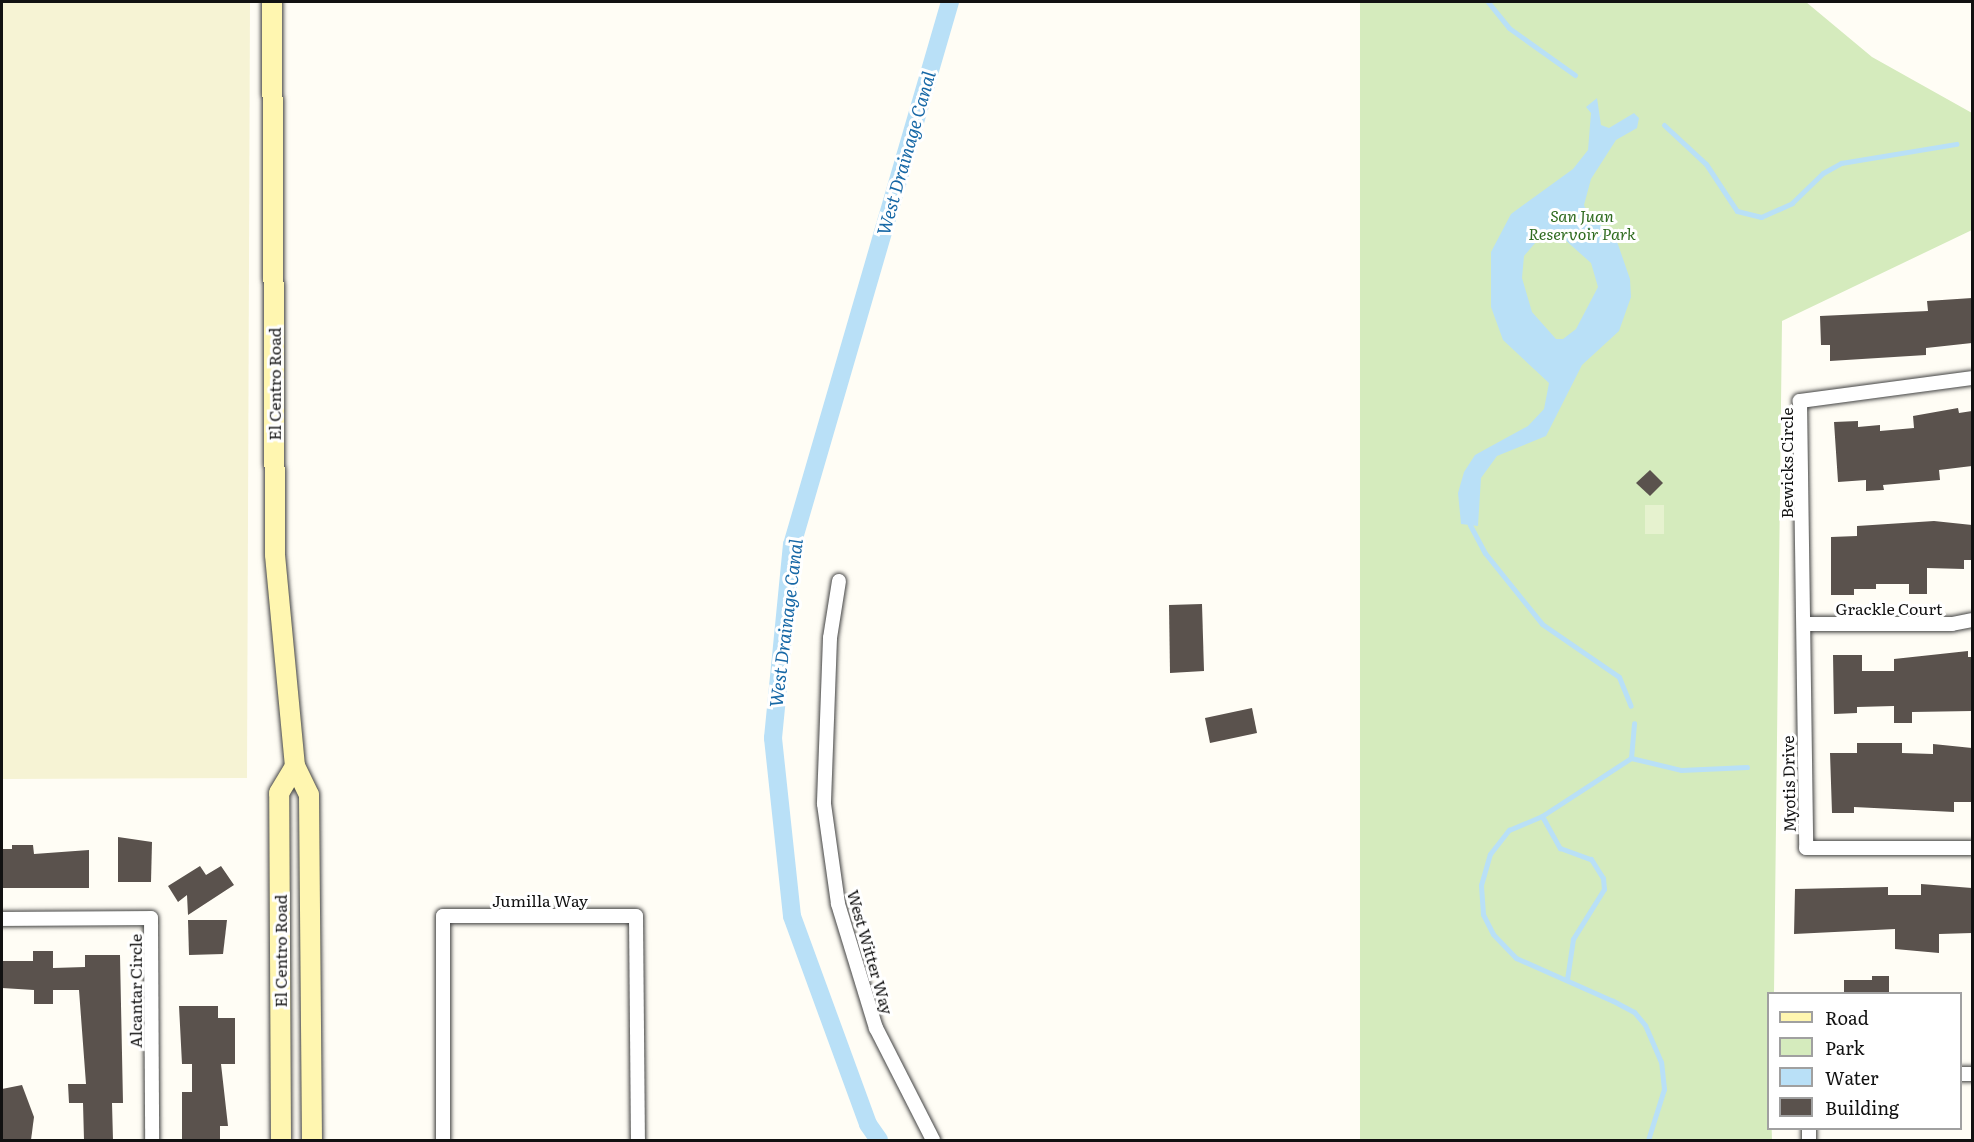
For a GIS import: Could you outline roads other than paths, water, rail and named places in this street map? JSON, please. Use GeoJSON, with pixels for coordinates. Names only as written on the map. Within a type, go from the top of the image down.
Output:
{"type":"FeatureCollection","features":[{"type":"Feature","properties":{"kind":"main road","name":"El Centro Road"},"geometry":{"type":"LineString","coordinates":[[272,2],[275,555],[295,766],[309,795],[312,1140]]}},
{"type":"Feature","properties":{"kind":"main road","name":"El Centro Road"},"geometry":{"type":"LineString","coordinates":[[281,1140],[279,793],[295,766]]}},
{"type":"Feature","properties":{"kind":"street","name":"Bewicks Circle"},"geometry":{"type":"LineString","coordinates":[[1804,624],[1800,401],[1972,378]]}},
{"type":"Feature","properties":{"kind":"street","name":"West Witter Way"},"geometry":{"type":"LineString","coordinates":[[839,581],[830,638],[824,794],[838,904],[876,1028],[933,1140]]}},
{"type":"Feature","properties":{"kind":"street","name":"Grackle Court"},"geometry":{"type":"LineString","coordinates":[[1804,624],[1952,624],[1972,620]]}},
{"type":"Feature","properties":{"kind":"street","name":"Myotis Drive"},"geometry":{"type":"LineString","coordinates":[[1804,624],[1806,848],[1972,848]]}},
{"type":"Feature","properties":{"kind":"street","name":"Jumilla Way"},"geometry":{"type":"LineString","coordinates":[[442,1140],[443,916],[636,916],[638,1140]]}},
{"type":"Feature","properties":{"kind":"street","name":"Alcantar Circle"},"geometry":{"type":"LineString","coordinates":[[2,919],[151,918],[152,1140]]}},
{"type":"Feature","properties":{"kind":"water"},"geometry":{"type":"Polygon","coordinates":[[[1597,98],[1601,125],[1609,128],[1634,113],[1639,118],[1637,128],[1616,140],[1591,179],[1584,205],[1590,219],[1614,233],[1630,279],[1631,297],[1619,331],[1582,365],[1546,436],[1497,456],[1481,478],[1478,526],[1461,524],[1458,493],[1464,472],[1475,455],[1528,426],[1544,409],[1549,383],[1503,340],[1491,307],[1491,252],[1511,214],[1573,169],[1588,150],[1591,113],[1586,107],[1597,98]],[[1554,230],[1542,235],[1524,256],[1522,278],[1532,312],[1556,339],[1563,339],[1576,329],[1598,287],[1591,263],[1554,230]]]}},
{"type":"Feature","properties":{"kind":"waterway","name":"West Drainage Canal"},"geometry":{"type":"LineString","coordinates":[[879,1140],[868,1124],[792,916],[773,738],[792,545],[950,2]]}},
{"type":"Feature","properties":{"kind":"waterway"},"geometry":{"type":"LineString","coordinates":[[1488,2],[1509,28],[1575,75]]}},
{"type":"Feature","properties":{"kind":"waterway"},"geometry":{"type":"LineString","coordinates":[[1664,125],[1706,164],[1737,211],[1761,217],[1792,203],[1823,173],[1841,163],[1956,144]]}},
{"type":"Feature","properties":{"kind":"waterway"},"geometry":{"type":"LineString","coordinates":[[1470,525],[1485,553],[1542,624],[1619,677],[1631,706]]}},
{"type":"Feature","properties":{"kind":"waterway"},"geometry":{"type":"LineString","coordinates":[[1631,758],[1634,723]]}},
{"type":"Feature","properties":{"kind":"waterway"},"geometry":{"type":"LineString","coordinates":[[1648,1140],[1664,1089],[1661,1062],[1645,1025],[1634,1012],[1613,1001],[1516,958],[1493,934],[1483,914],[1481,885],[1490,854],[1509,830],[1542,816],[1631,758],[1681,770],[1747,767]]}},
{"type":"Feature","properties":{"kind":"waterway"},"geometry":{"type":"LineString","coordinates":[[1542,816],[1560,848],[1591,859],[1603,878],[1604,889],[1573,939],[1567,979]]}},
{"type":"Feature","properties":{"kind":"park label","name":"San Juan Reservoir Park"},"geometry":{"type":"Point","coordinates":[1582,224]}}]}
